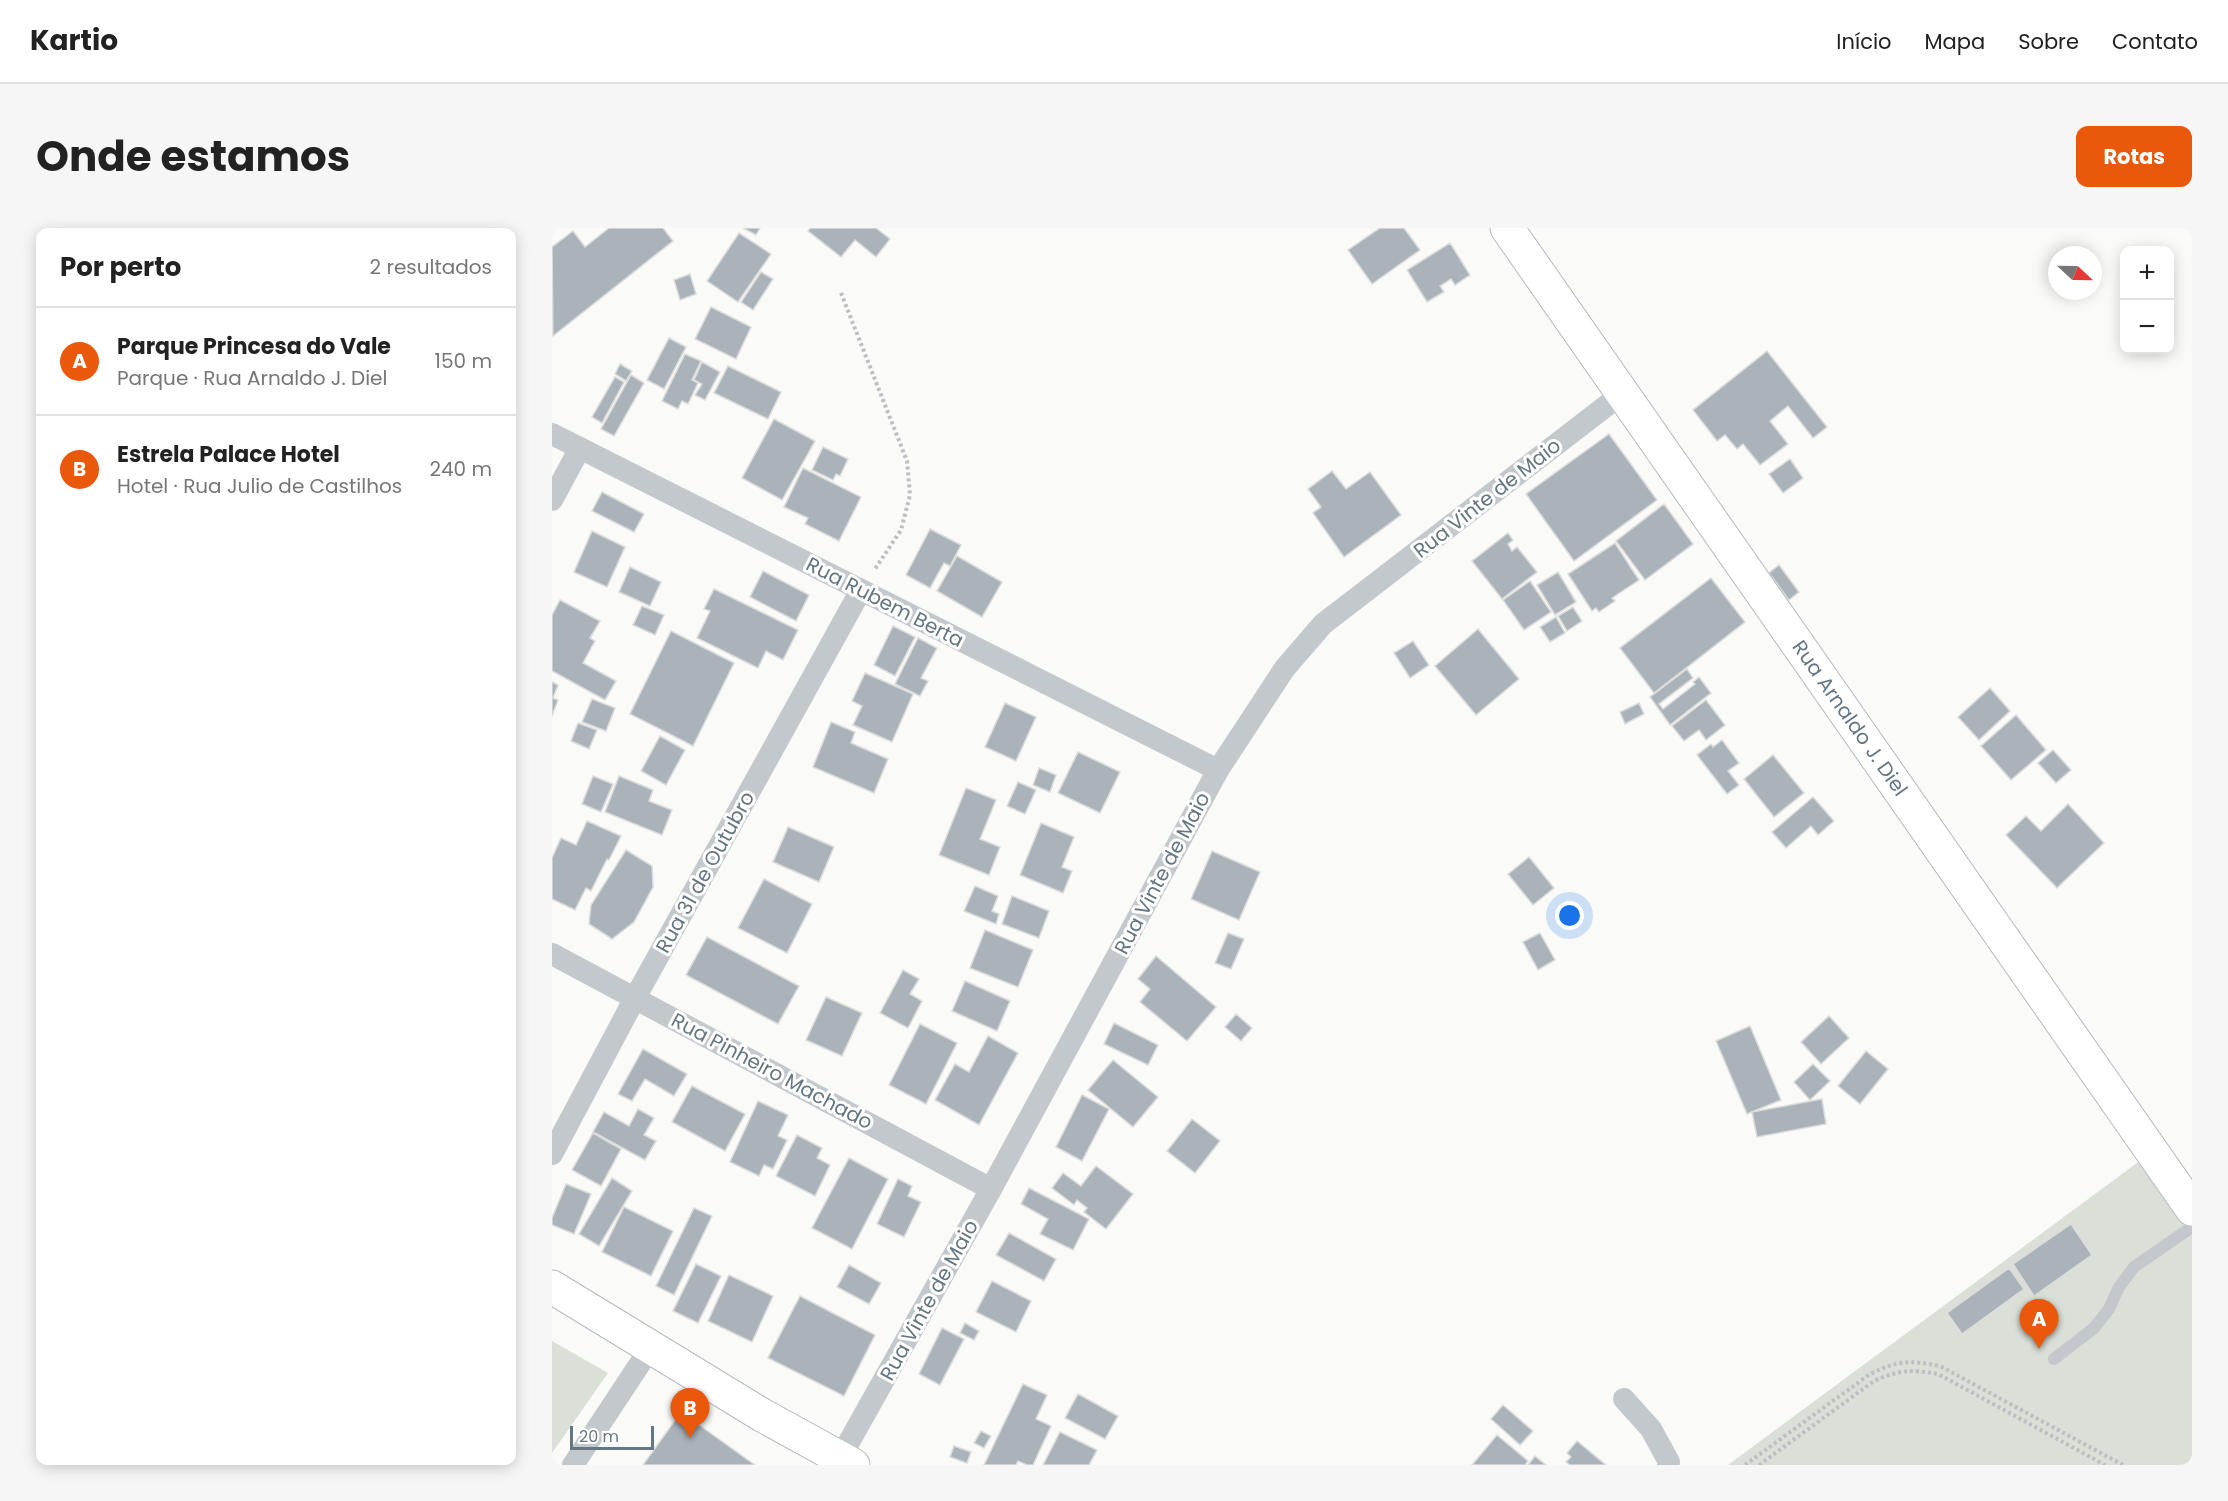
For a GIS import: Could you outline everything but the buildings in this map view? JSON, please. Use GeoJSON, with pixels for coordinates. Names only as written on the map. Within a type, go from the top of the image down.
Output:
{"type":"FeatureCollection","features":[{"type":"Feature","properties":{"kind":"street","name":"Rua Arnaldo J. Diel"},"geometry":{"type":"LineString","coordinates":[[1507,228],[2192,1209]]}},
{"type":"Feature","properties":{"kind":"street","name":"Rua Vinte de Maio"},"geometry":{"type":"LineString","coordinates":[[843,1463],[1218,770],[1285,668],[1323,624],[1623,393]]}},
{"type":"Feature","properties":{"kind":"street","name":"Rua Rubem Berta"},"geometry":{"type":"LineString","coordinates":[[552,434],[1218,770]]}},
{"type":"Feature","properties":{"kind":"street"},"geometry":{"type":"LineString","coordinates":[[552,500],[579,448]]}},
{"type":"Feature","properties":{"kind":"street","name":"Rua 31 de Outubro"},"geometry":{"type":"LineString","coordinates":[[552,1154],[635,998],[861,590]]}},
{"type":"Feature","properties":{"kind":"street","name":"Rua Pinheiro Machado"},"geometry":{"type":"LineString","coordinates":[[552,954],[990,1190]]}},
{"type":"Feature","properties":{"kind":"street"},"geometry":{"type":"LineString","coordinates":[[552,1287],[843,1463]]}},
{"type":"Feature","properties":{"kind":"street"},"geometry":{"type":"LineString","coordinates":[[573,1465],[651,1347]]}},
{"type":"Feature","properties":{"kind":"street"},"geometry":{"type":"LineString","coordinates":[[1624,1399],[1651,1429],[1669,1462],[1668,1465]]}},
{"type":"Feature","properties":{"kind":"lane"},"geometry":{"type":"LineString","coordinates":[[2054,1359],[2094,1328],[2109,1309],[2119,1287],[2134,1267],[2192,1227]]}},
{"type":"Feature","properties":{"kind":"path"},"geometry":{"type":"LineString","coordinates":[[841,293],[907,461],[910,495],[901,530],[861,590]]}},
{"type":"Feature","properties":{"kind":"path"},"geometry":{"type":"LineString","coordinates":[[1744,1465],[1870,1374],[1893,1363],[1916,1361],[1940,1366],[2123,1465]]}},
{"type":"Feature","properties":{"kind":"path"},"geometry":{"type":"LineString","coordinates":[[1759,1465],[1874,1382],[1895,1372],[1915,1370],[1938,1374],[2105,1465]]}},
{"type":"Feature","properties":{"kind":"shaded area"},"geometry":{"type":"Polygon","coordinates":[[[2141,1160],[2192,1233],[2192,1465],[1728,1465],[2141,1160]]]}},
{"type":"Feature","properties":{"kind":"shaded area"},"geometry":{"type":"Polygon","coordinates":[[[552,1341],[608,1373],[552,1453],[552,1341]]]}},
{"type":"Feature","properties":{"kind":"place","name":"Parque Princesa do Vale"},"geometry":{"type":"Point","coordinates":[2039,1349]}},
{"type":"Feature","properties":{"kind":"place","name":"Estrela Palace Hotel"},"geometry":{"type":"Point","coordinates":[690,1438]}}]}
